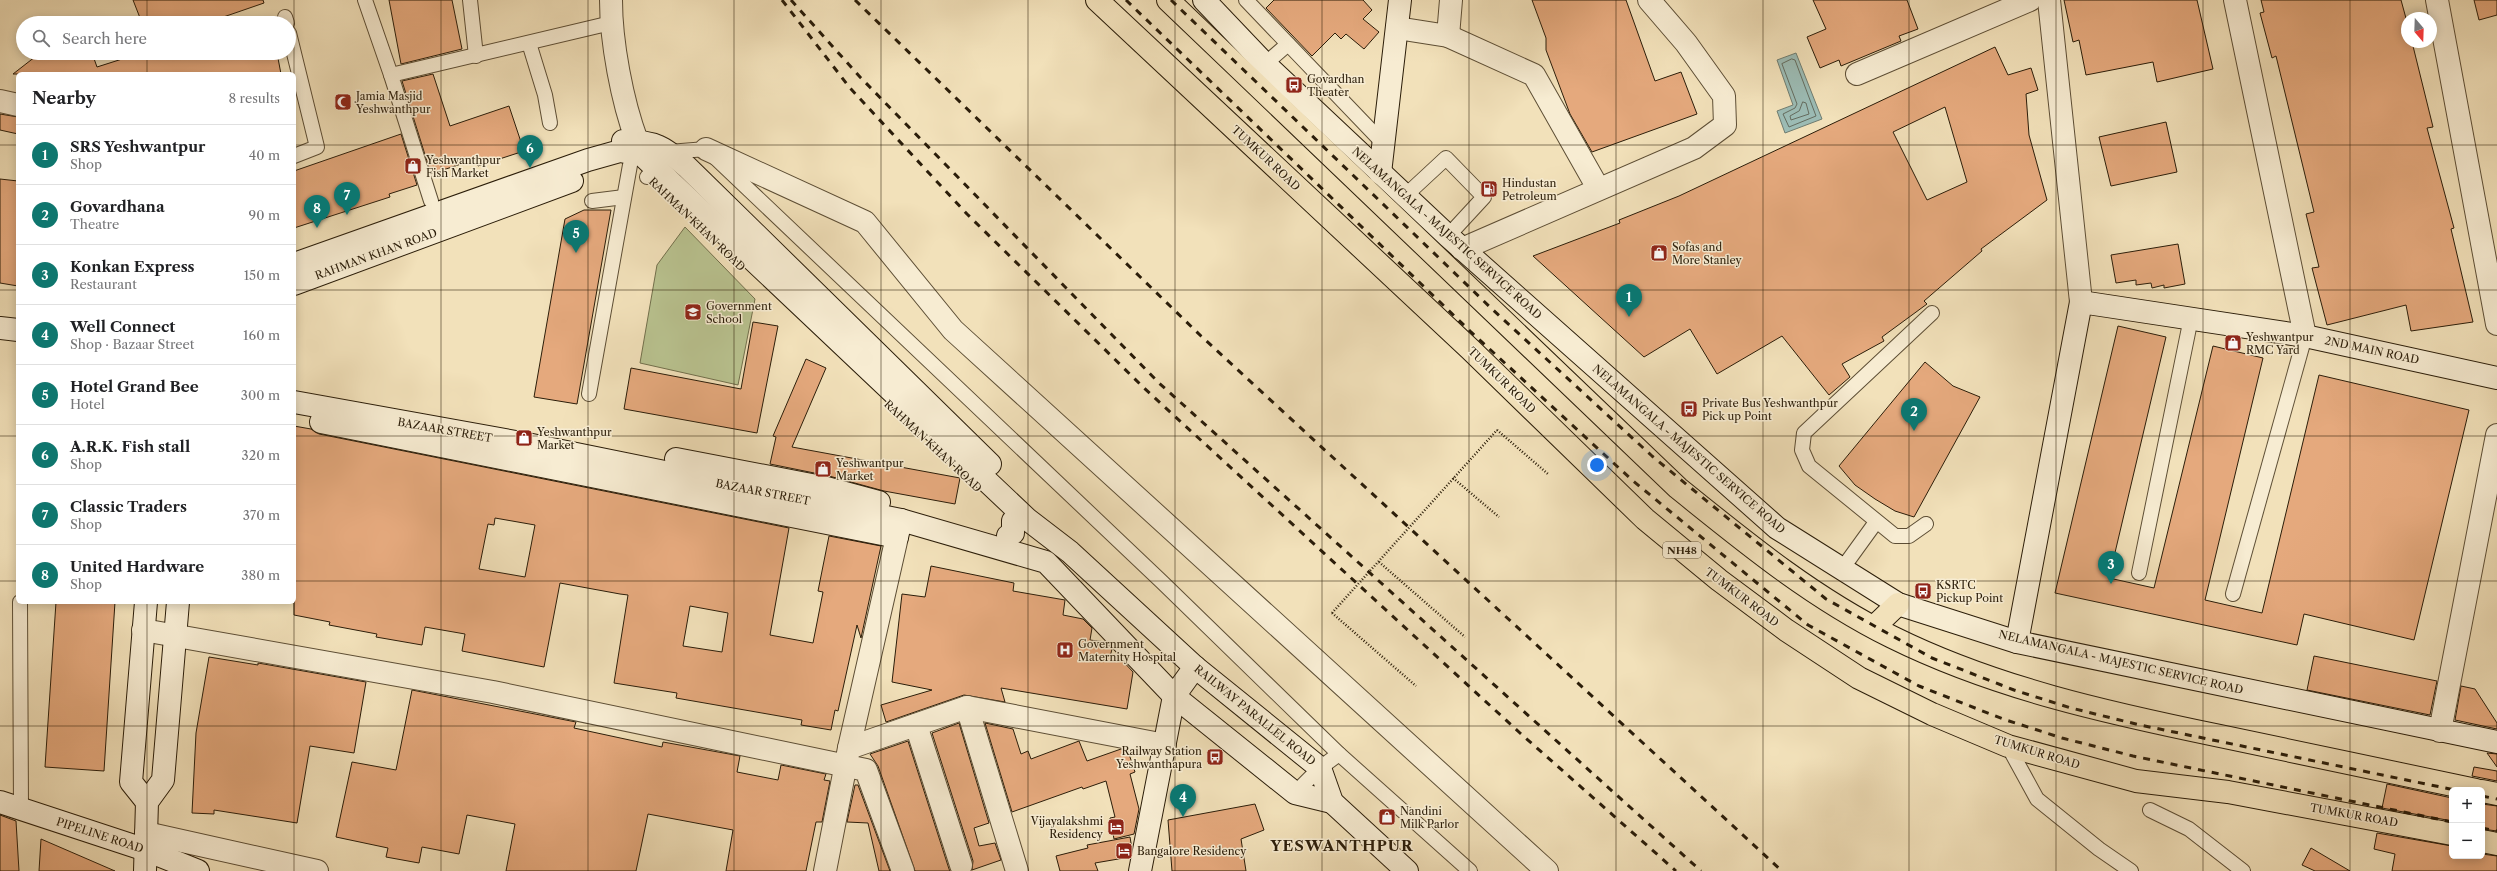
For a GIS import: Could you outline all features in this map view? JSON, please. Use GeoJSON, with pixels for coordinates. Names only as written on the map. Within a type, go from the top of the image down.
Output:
{"type":"FeatureCollection","features":[{"type":"Feature","properties":{"kind":"highway","name":"TUMKUR ROAD"},"geometry":{"type":"LineString","coordinates":[[1097,0],[1470,349],[1645,519],[1718,580],[1786,630],[1859,678],[1932,714],[2008,746],[2136,781],[2228,792],[2449,833]]}},
{"type":"Feature","properties":{"kind":"highway"},"geometry":{"type":"LineString","coordinates":[[1168,0],[1678,488],[1759,554],[1824,598],[1892,637],[1965,668],[2048,697],[2128,717],[2462,787]]}},
{"type":"Feature","properties":{"kind":"highway"},"geometry":{"type":"LineString","coordinates":[[1874,626],[1898,604]]}},
{"type":"Feature","properties":{"kind":"highway"},"geometry":{"type":"LineString","coordinates":[[2485,792],[2497,794]]}},
{"type":"Feature","properties":{"kind":"highway"},"geometry":{"type":"LineString","coordinates":[[2485,842],[2497,844]]}},
{"type":"Feature","properties":{"kind":"street"},"geometry":{"type":"LineString","coordinates":[[610,0],[611,23],[629,121],[645,157]]}},
{"type":"Feature","properties":{"kind":"street","name":"NELAMANGALA - MAJESTIC SERVICE ROAD"},"geometry":{"type":"LineString","coordinates":[[1204,0],[1265,64],[1380,173],[1455,242],[1777,528],[1898,604],[2017,642],[2497,742]]}},
{"type":"Feature","properties":{"kind":"street"},"geometry":{"type":"LineString","coordinates":[[1380,173],[1400,0]]}},
{"type":"Feature","properties":{"kind":"street"},"geometry":{"type":"LineString","coordinates":[[1448,36],[1451,0]]}},
{"type":"Feature","properties":{"kind":"street"},"geometry":{"type":"LineString","coordinates":[[1455,242],[1598,188],[1694,148],[1725,125],[1724,96],[1686,43],[1650,0]]}},
{"type":"Feature","properties":{"kind":"street"},"geometry":{"type":"LineString","coordinates":[[1857,74],[2030,0]]}},
{"type":"Feature","properties":{"kind":"street"},"geometry":{"type":"LineString","coordinates":[[2017,642],[2081,302],[2048,0]]}},
{"type":"Feature","properties":{"kind":"street"},"geometry":{"type":"LineString","coordinates":[[2235,0],[2305,336]]}},
{"type":"Feature","properties":{"kind":"street"},"geometry":{"type":"LineString","coordinates":[[2437,0],[2497,324]]}},
{"type":"Feature","properties":{"kind":"street"},"geometry":{"type":"LineString","coordinates":[[1397,28],[1448,36],[1534,75],[1598,188]]}},
{"type":"Feature","properties":{"kind":"street"},"geometry":{"type":"LineString","coordinates":[[0,101],[16,105]]}},
{"type":"Feature","properties":{"kind":"street"},"geometry":{"type":"LineString","coordinates":[[296,247],[603,142],[645,157]]}},
{"type":"Feature","properties":{"kind":"street"},"geometry":{"type":"LineString","coordinates":[[706,149],[865,222],[953,330],[1547,871]]}},
{"type":"Feature","properties":{"kind":"street"},"geometry":{"type":"LineString","coordinates":[[296,263],[588,160],[620,151],[645,157]]}},
{"type":"Feature","properties":{"kind":"street","name":"RAHMAN KHAN ROAD"},"geometry":{"type":"LineString","coordinates":[[296,283],[612,166],[645,157],[1017,533],[1070,552]]}},
{"type":"Feature","properties":{"kind":"street","name":"2ND MAIN ROAD"},"geometry":{"type":"LineString","coordinates":[[2081,302],[2305,336],[2497,378]]}},
{"type":"Feature","properties":{"kind":"street"},"geometry":{"type":"LineString","coordinates":[[0,328],[16,330]]}},
{"type":"Feature","properties":{"kind":"street"},"geometry":{"type":"LineString","coordinates":[[296,389],[827,488],[1017,533]]}},
{"type":"Feature","properties":{"kind":"street","name":"BAZAAR STREET"},"geometry":{"type":"LineString","coordinates":[[296,402],[534,446],[899,528],[1017,533],[1174,696],[1295,793]]}},
{"type":"Feature","properties":{"kind":"street"},"geometry":{"type":"LineString","coordinates":[[296,417],[899,528],[847,757],[825,871]]}},
{"type":"Feature","properties":{"kind":"street"},"geometry":{"type":"LineString","coordinates":[[2440,731],[2497,435]]}},
{"type":"Feature","properties":{"kind":"street","name":"RAILWAY PARALLEL ROAD"},"geometry":{"type":"LineString","coordinates":[[1070,552],[1195,667],[1320,768],[1332,802],[1407,871]]}},
{"type":"Feature","properties":{"kind":"street"},"geometry":{"type":"LineString","coordinates":[[146,604],[131,782],[147,802]]}},
{"type":"Feature","properties":{"kind":"street"},"geometry":{"type":"LineString","coordinates":[[145,871],[147,802],[163,780],[178,604]]}},
{"type":"Feature","properties":{"kind":"street"},"geometry":{"type":"LineString","coordinates":[[143,630],[847,757],[866,770],[902,871]]}},
{"type":"Feature","properties":{"kind":"street"},"geometry":{"type":"LineString","coordinates":[[1140,871],[1174,696],[1195,667]]}},
{"type":"Feature","properties":{"kind":"street"},"geometry":{"type":"LineString","coordinates":[[847,757],[916,725],[967,707],[1165,744]]}},
{"type":"Feature","properties":{"kind":"street"},"geometry":{"type":"LineString","coordinates":[[967,707],[1017,871]]}},
{"type":"Feature","properties":{"kind":"street"},"geometry":{"type":"LineString","coordinates":[[916,725],[961,865]]}},
{"type":"Feature","properties":{"kind":"street"},"geometry":{"type":"LineString","coordinates":[[1295,793],[1332,802]]}},
{"type":"Feature","properties":{"kind":"street","name":"PIPELINE ROAD"},"geometry":{"type":"LineString","coordinates":[[0,802],[21,809],[146,841],[198,871]]}},
{"type":"Feature","properties":{"kind":"street"},"geometry":{"type":"LineString","coordinates":[[146,841],[317,871]]}},
{"type":"Feature","properties":{"kind":"lane"},"geometry":{"type":"LineString","coordinates":[[365,0],[391,75],[431,201]]}},
{"type":"Feature","properties":{"kind":"lane"},"geometry":{"type":"LineString","coordinates":[[470,0],[476,56]]}},
{"type":"Feature","properties":{"kind":"lane"},"geometry":{"type":"LineString","coordinates":[[1246,0],[1384,144]]}},
{"type":"Feature","properties":{"kind":"lane"},"geometry":{"type":"LineString","coordinates":[[391,75],[611,23]]}},
{"type":"Feature","properties":{"kind":"lane"},"geometry":{"type":"LineString","coordinates":[[529,43],[545,95],[550,123]]}},
{"type":"Feature","properties":{"kind":"lane"},"geometry":{"type":"LineString","coordinates":[[1265,64],[1288,44]]}},
{"type":"Feature","properties":{"kind":"lane"},"geometry":{"type":"LineString","coordinates":[[296,60],[317,147],[296,155]]}},
{"type":"Feature","properties":{"kind":"lane"},"geometry":{"type":"LineString","coordinates":[[589,394],[624,197],[645,157],[706,149],[1162,582],[1339,754],[1470,871]]}},
{"type":"Feature","properties":{"kind":"lane"},"geometry":{"type":"LineString","coordinates":[[1405,196],[1446,158],[1484,197],[1455,242]]}},
{"type":"Feature","properties":{"kind":"lane"},"geometry":{"type":"LineString","coordinates":[[592,201],[624,197]]}},
{"type":"Feature","properties":{"kind":"lane"},"geometry":{"type":"LineString","coordinates":[[1926,524],[1909,536],[1895,536],[1809,466],[1802,450],[1804,433],[1932,314]]}},
{"type":"Feature","properties":{"kind":"lane"},"geometry":{"type":"LineString","coordinates":[[2139,573],[2191,318]]}},
{"type":"Feature","properties":{"kind":"lane"},"geometry":{"type":"LineString","coordinates":[[2233,594],[2305,336]]}},
{"type":"Feature","properties":{"kind":"lane"},"geometry":{"type":"LineString","coordinates":[[1842,569],[1876,522]]}},
{"type":"Feature","properties":{"kind":"lane"},"geometry":{"type":"LineString","coordinates":[[20,604],[21,809]]}},
{"type":"Feature","properties":{"kind":"lane"},"geometry":{"type":"LineString","coordinates":[[2008,746],[2037,799],[2099,849],[2131,871]]}},
{"type":"Feature","properties":{"kind":"lane"},"geometry":{"type":"LineString","coordinates":[[1295,793],[1320,768],[1339,754]]}},
{"type":"Feature","properties":{"kind":"lane"},"geometry":{"type":"LineString","coordinates":[[2150,810],[2190,829],[2243,871]]}},
{"type":"Feature","properties":{"kind":"path"},"geometry":{"type":"LineString","coordinates":[[1416,686],[1332,613],[1497,430],[1548,474]]}},
{"type":"Feature","properties":{"kind":"path"},"geometry":{"type":"LineString","coordinates":[[1453,478],[1499,518]]}},
{"type":"Feature","properties":{"kind":"path"},"geometry":{"type":"LineString","coordinates":[[1379,562],[1465,637]]}},
{"type":"Feature","properties":{"kind":"green space"},"geometry":{"type":"Polygon","coordinates":[[[685,227],[755,299],[738,385],[640,363],[657,265],[685,227]]]}},
{"type":"Feature","properties":{"kind":"water"},"geometry":{"type":"Polygon","coordinates":[[[1796,53],[1822,119],[1785,133],[1777,111],[1793,105],[1777,60],[1796,53]]]}},
{"type":"Feature","properties":{"kind":"building"},"geometry":{"type":"Polygon","coordinates":[[[133,0],[263,0],[264,3],[226,16],[139,16],[133,0]]]}},
{"type":"Feature","properties":{"kind":"building"},"geometry":{"type":"Polygon","coordinates":[[[389,0],[452,0],[462,49],[401,64],[389,0]]]}},
{"type":"Feature","properties":{"kind":"building"},"geometry":{"type":"Polygon","coordinates":[[[1274,0],[1363,0],[1372,10],[1363,19],[1379,32],[1364,49],[1346,34],[1341,39],[1335,33],[1312,56],[1266,8],[1274,0]]]}},
{"type":"Feature","properties":{"kind":"building"},"geometry":{"type":"Polygon","coordinates":[[[1532,0],[1626,0],[1655,81],[1681,72],[1697,114],[1592,152],[1570,114],[1546,50],[1546,38],[1532,0]]]}},
{"type":"Feature","properties":{"kind":"building"},"geometry":{"type":"Polygon","coordinates":[[[1813,0],[1907,0],[1918,29],[1899,36],[1901,41],[1841,66],[1839,60],[1820,68],[1807,37],[1826,29],[1813,0]]]}},
{"type":"Feature","properties":{"kind":"building"},"geometry":{"type":"Polygon","coordinates":[[[2064,0],[2197,0],[2213,69],[2157,82],[2153,62],[2086,75],[2079,40],[2073,42],[2064,0]]]}},
{"type":"Feature","properties":{"kind":"building"},"geometry":{"type":"Polygon","coordinates":[[[2261,0],[2401,0],[2404,12],[2401,12],[2401,48],[2413,48],[2433,127],[2427,128],[2454,228],[2451,229],[2473,322],[2411,331],[2406,305],[2327,325],[2312,268],[2319,267],[2306,214],[2314,212],[2276,56],[2272,58],[2260,13],[2264,12],[2261,0]]]}},
{"type":"Feature","properties":{"kind":"building"},"geometry":{"type":"Polygon","coordinates":[[[2474,0],[2497,0],[2497,15],[2479,20],[2474,0]]]}},
{"type":"Feature","properties":{"kind":"building"},"geometry":{"type":"Polygon","coordinates":[[[1995,47],[2008,75],[2031,68],[2038,90],[2026,94],[2029,135],[2047,200],[1981,249],[1982,251],[1924,301],[1927,304],[1882,337],[1884,341],[1842,364],[1850,377],[1829,395],[1782,336],[1717,374],[1690,329],[1644,357],[1533,256],[1620,223],[1619,220],[1679,196],[1995,47]],[[1945,107],[1893,132],[1927,200],[1967,182],[1945,107]]]}},
{"type":"Feature","properties":{"kind":"building"},"geometry":{"type":"Polygon","coordinates":[[[31,60],[94,60],[97,67],[119,60],[278,60],[281,72],[16,72],[16,74],[13,74],[31,60]]]}},
{"type":"Feature","properties":{"kind":"building"},"geometry":{"type":"Polygon","coordinates":[[[433,74],[450,126],[509,106],[524,151],[478,166],[476,159],[431,174],[402,81],[433,74]]]}},
{"type":"Feature","properties":{"kind":"building"},"geometry":{"type":"Polygon","coordinates":[[[0,114],[16,117],[16,134],[0,130],[0,114]]]}},
{"type":"Feature","properties":{"kind":"building"},"geometry":{"type":"Polygon","coordinates":[[[2166,122],[2177,172],[2111,186],[2099,137],[2166,122]]]}},
{"type":"Feature","properties":{"kind":"building"},"geometry":{"type":"Polygon","coordinates":[[[401,134],[417,185],[389,194],[390,197],[296,227],[296,170],[401,134]]]}},
{"type":"Feature","properties":{"kind":"building"},"geometry":{"type":"Polygon","coordinates":[[[0,179],[16,181],[16,286],[0,283],[0,179]]]}},
{"type":"Feature","properties":{"kind":"building"},"geometry":{"type":"Polygon","coordinates":[[[584,210],[611,210],[577,404],[534,397],[565,219],[584,210]]]}},
{"type":"Feature","properties":{"kind":"building"},"geometry":{"type":"Polygon","coordinates":[[[2178,244],[2185,284],[2164,288],[2164,285],[2152,288],[2151,283],[2136,285],[2136,280],[2116,283],[2111,255],[2178,244]]]}},
{"type":"Feature","properties":{"kind":"building"},"geometry":{"type":"Polygon","coordinates":[[[753,322],[778,326],[757,433],[624,409],[631,368],[741,389],[753,322]]]}},
{"type":"Feature","properties":{"kind":"building"},"geometry":{"type":"Polygon","coordinates":[[[2118,326],[2166,337],[2109,578],[2154,588],[2213,346],[2263,358],[2205,600],[2262,613],[2319,375],[2469,410],[2414,640],[2304,614],[2297,645],[2055,593],[2118,326]]]}},
{"type":"Feature","properties":{"kind":"building"},"geometry":{"type":"Polygon","coordinates":[[[806,359],[826,368],[792,447],[960,478],[955,504],[884,491],[829,476],[770,464],[776,437],[773,436],[806,359]]]}},
{"type":"Feature","properties":{"kind":"building"},"geometry":{"type":"Polygon","coordinates":[[[1925,362],[1953,386],[1980,397],[1914,517],[1895,511],[1875,499],[1855,485],[1839,466],[1925,362]]]}},
{"type":"Feature","properties":{"kind":"building"},"geometry":{"type":"Polygon","coordinates":[[[296,426],[311,429],[319,434],[789,528],[770,635],[813,643],[823,592],[818,591],[829,536],[881,546],[861,638],[857,625],[838,711],[835,710],[831,730],[801,725],[802,720],[676,698],[677,693],[614,683],[628,595],[560,583],[544,667],[462,651],[465,634],[425,627],[422,645],[376,637],[377,634],[329,625],[330,622],[294,615],[294,604],[296,604],[296,426]],[[495,518],[494,525],[488,524],[479,569],[525,577],[535,525],[495,518]],[[690,606],[683,646],[722,652],[728,613],[690,606]]]}},
{"type":"Feature","properties":{"kind":"building"},"geometry":{"type":"Polygon","coordinates":[[[931,566],[1014,583],[1013,591],[1065,600],[1063,615],[1083,619],[1092,628],[1090,640],[1105,642],[1112,649],[1110,657],[1121,659],[1133,672],[1127,709],[1001,688],[1005,702],[964,695],[886,722],[881,705],[932,690],[892,682],[902,594],[925,597],[931,566]]]}},
{"type":"Feature","properties":{"kind":"building"},"geometry":{"type":"Polygon","coordinates":[[[56,604],[115,604],[104,771],[45,767],[56,604]]]}},
{"type":"Feature","properties":{"kind":"building"},"geometry":{"type":"Polygon","coordinates":[[[2314,656],[2437,681],[2430,715],[2307,690],[2314,656]]]}},
{"type":"Feature","properties":{"kind":"building"},"geometry":{"type":"Polygon","coordinates":[[[209,657],[258,665],[258,663],[366,682],[354,753],[310,746],[297,823],[214,810],[214,814],[192,813],[196,733],[209,657]]]}},
{"type":"Feature","properties":{"kind":"building"},"geometry":{"type":"Polygon","coordinates":[[[2461,686],[2475,689],[2497,723],[2497,729],[2455,720],[2461,686]]]}},
{"type":"Feature","properties":{"kind":"building"},"geometry":{"type":"Polygon","coordinates":[[[412,690],[576,722],[574,728],[662,747],[663,742],[740,756],[737,772],[778,780],[781,765],[826,774],[824,780],[830,781],[822,822],[816,822],[806,871],[726,871],[733,830],[648,814],[636,871],[506,871],[515,824],[467,815],[459,854],[422,847],[419,863],[386,857],[388,848],[336,837],[352,762],[396,770],[412,690]]]}},
{"type":"Feature","properties":{"kind":"building"},"geometry":{"type":"Polygon","coordinates":[[[959,723],[989,823],[974,828],[979,846],[995,843],[1001,860],[972,870],[973,861],[932,733],[959,723]]]}},
{"type":"Feature","properties":{"kind":"building"},"geometry":{"type":"Polygon","coordinates":[[[985,723],[1013,729],[1021,754],[1028,751],[1031,759],[1079,741],[1087,761],[1121,749],[1128,751],[1135,772],[1130,774],[1139,809],[1134,834],[1114,839],[1110,818],[1115,817],[1106,781],[1083,789],[1082,787],[1012,812],[985,723]]]}},
{"type":"Feature","properties":{"kind":"building"},"geometry":{"type":"Polygon","coordinates":[[[908,741],[950,871],[915,871],[878,766],[870,754],[908,741]]]}},
{"type":"Feature","properties":{"kind":"building"},"geometry":{"type":"Polygon","coordinates":[[[2487,753],[2497,754],[2497,767],[2487,753]]]}},
{"type":"Feature","properties":{"kind":"building"},"geometry":{"type":"Polygon","coordinates":[[[2474,767],[2497,771],[2497,781],[2472,776],[2474,767]]]}},
{"type":"Feature","properties":{"kind":"building"},"geometry":{"type":"Polygon","coordinates":[[[2387,784],[2449,797],[2449,820],[2382,808],[2387,784]]]}},
{"type":"Feature","properties":{"kind":"building"},"geometry":{"type":"Polygon","coordinates":[[[855,785],[858,785],[890,871],[879,871],[868,823],[847,822],[855,785]]]}},
{"type":"Feature","properties":{"kind":"building"},"geometry":{"type":"Polygon","coordinates":[[[1255,804],[1264,830],[1241,839],[1246,871],[1172,871],[1168,820],[1255,804]]]}},
{"type":"Feature","properties":{"kind":"building"},"geometry":{"type":"Polygon","coordinates":[[[2485,804],[2497,806],[2497,831],[2485,829],[2485,804]]]}},
{"type":"Feature","properties":{"kind":"building"},"geometry":{"type":"Polygon","coordinates":[[[0,815],[16,821],[19,871],[0,871],[0,815]]]}},
{"type":"Feature","properties":{"kind":"building"},"geometry":{"type":"Polygon","coordinates":[[[2377,833],[2449,845],[2449,859],[2485,859],[2485,854],[2497,856],[2497,871],[2392,871],[2395,854],[2374,849],[2377,833]]]}},
{"type":"Feature","properties":{"kind":"building"},"geometry":{"type":"Polygon","coordinates":[[[1130,837],[1132,849],[1130,857],[1095,863],[1098,871],[1060,871],[1056,856],[1088,848],[1087,845],[1130,837]]]}},
{"type":"Feature","properties":{"kind":"building"},"geometry":{"type":"Polygon","coordinates":[[[41,839],[115,871],[39,871],[41,839]]]}},
{"type":"Feature","properties":{"kind":"building"},"geometry":{"type":"Polygon","coordinates":[[[2311,848],[2350,871],[2315,871],[2302,865],[2311,848]]]}},
{"type":"Feature","properties":{"kind":"railway"},"geometry":{"type":"LineString","coordinates":[[782,0],[850,88],[967,214],[1144,388],[1520,733],[1676,871]]}},
{"type":"Feature","properties":{"kind":"railway"},"geometry":{"type":"LineString","coordinates":[[791,0],[860,77],[1159,383],[1701,871]]}},
{"type":"Feature","properties":{"kind":"railway"},"geometry":{"type":"LineString","coordinates":[[855,0],[1201,336],[1782,871]]}},
{"type":"Feature","properties":{"kind":"railway"},"geometry":{"type":"LineString","coordinates":[[1126,0],[1470,331],[1632,480],[1808,625],[1919,686],[2003,719],[2062,738],[2133,756],[2449,821]]}},
{"type":"Feature","properties":{"kind":"railway"},"geometry":{"type":"LineString","coordinates":[[1171,0],[1492,309],[1652,456],[1826,599],[1932,658],[2014,690],[2071,708],[2140,725],[2449,789]]}},
{"type":"Feature","properties":{"kind":"railway"},"geometry":{"type":"LineString","coordinates":[[2485,797],[2497,799]]}},
{"type":"Feature","properties":{"kind":"railway"},"geometry":{"type":"LineString","coordinates":[[2485,829],[2497,831]]}},
{"type":"Feature","properties":{"kind":"place","name":"Govardhan Theater"},"geometry":{"type":"Point","coordinates":[1294,85]}},
{"type":"Feature","properties":{"kind":"place","name":"Jamia Masjid Yeshwanthpur"},"geometry":{"type":"Point","coordinates":[343,102]}},
{"type":"Feature","properties":{"kind":"place","name":"Yeshwanthpur Fish Market"},"geometry":{"type":"Point","coordinates":[413,166]}},
{"type":"Feature","properties":{"kind":"place","name":"A.R.K. Fish stall"},"geometry":{"type":"Point","coordinates":[530,168]}},
{"type":"Feature","properties":{"kind":"place","name":"Hindustan Petroleum"},"geometry":{"type":"Point","coordinates":[1489,189]}},
{"type":"Feature","properties":{"kind":"place","name":"Classic Traders"},"geometry":{"type":"Point","coordinates":[347,215]}},
{"type":"Feature","properties":{"kind":"place","name":"United Hardware"},"geometry":{"type":"Point","coordinates":[317,228]}},
{"type":"Feature","properties":{"kind":"place","name":"Hotel Grand Bee"},"geometry":{"type":"Point","coordinates":[576,253]}},
{"type":"Feature","properties":{"kind":"place","name":"Sofas and More Stanley"},"geometry":{"type":"Point","coordinates":[1659,253]}},
{"type":"Feature","properties":{"kind":"place","name":"Government School"},"geometry":{"type":"Point","coordinates":[693,312]}},
{"type":"Feature","properties":{"kind":"place","name":"SRS Yeshwantpur"},"geometry":{"type":"Point","coordinates":[1629,317]}},
{"type":"Feature","properties":{"kind":"place","name":"Yeshwantpur RMC Yard"},"geometry":{"type":"Point","coordinates":[2233,343]}},
{"type":"Feature","properties":{"kind":"place","name":"Private Bus Yeshwanthpur Pick up Point"},"geometry":{"type":"Point","coordinates":[1689,409]}},
{"type":"Feature","properties":{"kind":"place","name":"Govardhana"},"geometry":{"type":"Point","coordinates":[1914,431]}},
{"type":"Feature","properties":{"kind":"place","name":"Yeshwanthpur Market"},"geometry":{"type":"Point","coordinates":[524,438]}},
{"type":"Feature","properties":{"kind":"place","name":"Yeshwantpur Market"},"geometry":{"type":"Point","coordinates":[823,469]}},
{"type":"Feature","properties":{"kind":"place","name":"Konkan Express"},"geometry":{"type":"Point","coordinates":[2111,584]}},
{"type":"Feature","properties":{"kind":"place","name":"KSRTC Pickup Point"},"geometry":{"type":"Point","coordinates":[1923,591]}},
{"type":"Feature","properties":{"kind":"place","name":"Government Maternity Hospital"},"geometry":{"type":"Point","coordinates":[1065,650]}},
{"type":"Feature","properties":{"kind":"place","name":"Railway Station Yeshwanthapura"},"geometry":{"type":"Point","coordinates":[1215,757]}},
{"type":"Feature","properties":{"kind":"place","name":"Well Connect"},"geometry":{"type":"Point","coordinates":[1183,817]}},
{"type":"Feature","properties":{"kind":"place","name":"Nandini Milk Parlor"},"geometry":{"type":"Point","coordinates":[1387,817]}},
{"type":"Feature","properties":{"kind":"place","name":"Vijayalakshmi Residency"},"geometry":{"type":"Point","coordinates":[1116,827]}},
{"type":"Feature","properties":{"kind":"place","name":"Bangalore Residency"},"geometry":{"type":"Point","coordinates":[1124,851]}},
{"type":"Feature","properties":{"kind":"district","name":"YESWANTHPUR"},"geometry":{"type":"Point","coordinates":[1342,846]}}]}
